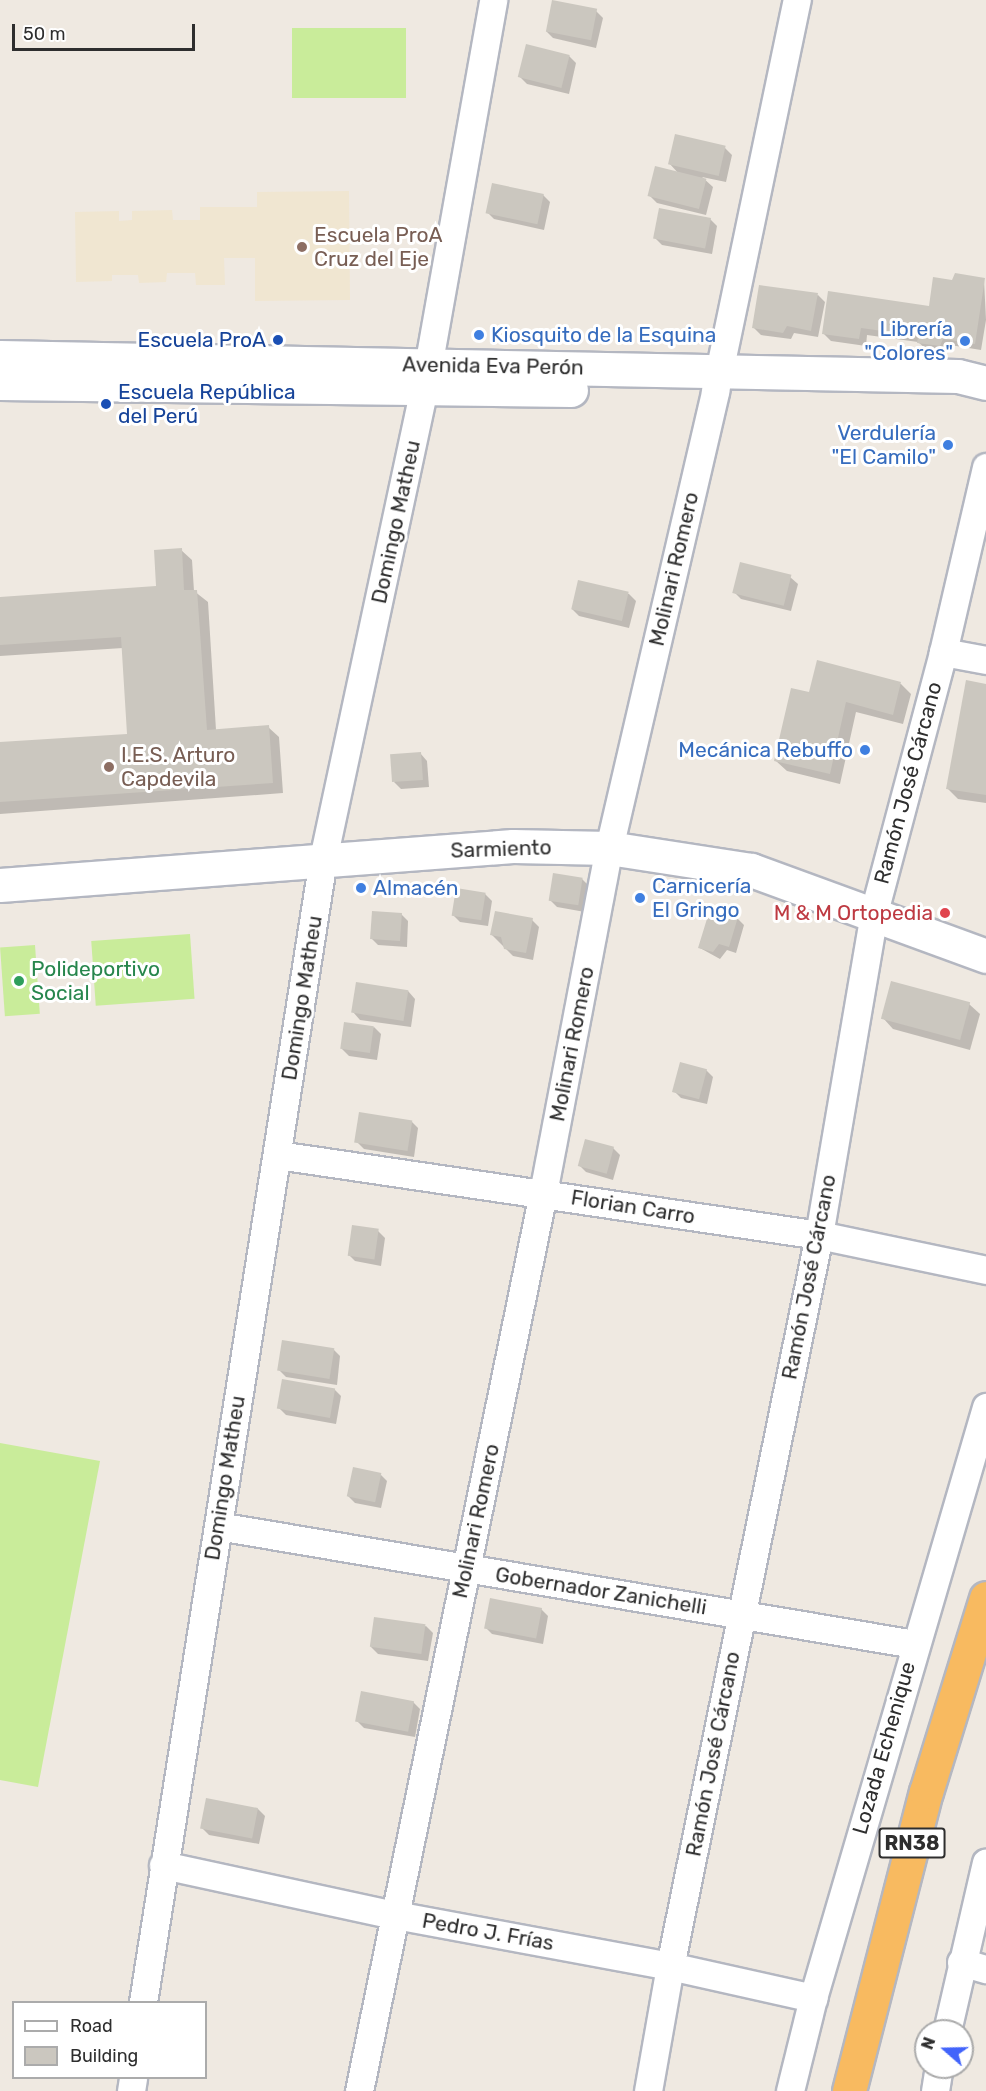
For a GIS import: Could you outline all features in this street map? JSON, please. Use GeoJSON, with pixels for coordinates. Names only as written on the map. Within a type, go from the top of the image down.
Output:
{"type":"FeatureCollection","features":[{"type":"Feature","properties":{"kind":"highway","name":"RN38"},"geometry":{"type":"LineString","coordinates":[[849,2091],[926,1792],[986,1598]]}},
{"type":"Feature","properties":{"kind":"main road","name":"Avenida Eva Perón"},"geometry":{"type":"LineString","coordinates":[[0,357],[426,376],[717,382],[960,397],[986,391]]}},
{"type":"Feature","properties":{"kind":"main road","name":"Avenida Eva Perón"},"geometry":{"type":"LineString","coordinates":[[0,383],[426,376]]}},
{"type":"Feature","properties":{"kind":"main road","name":"Avenida Eva Perón"},"geometry":{"type":"LineString","coordinates":[[717,382],[958,376],[986,383]]}},
{"type":"Feature","properties":{"kind":"main road","name":"Sarmiento"},"geometry":{"type":"LineString","coordinates":[[0,885],[513,846],[609,848],[751,870],[874,912],[986,956]]}},
{"type":"Feature","properties":{"kind":"street","name":"Domingo Matheu"},"geometry":{"type":"LineString","coordinates":[[144,2001],[163,1865],[278,1155],[323,859],[426,376],[493,0]]}},
{"type":"Feature","properties":{"kind":"street","name":"Molinari Romero"},"geometry":{"type":"LineString","coordinates":[[359,2091],[543,1193],[609,848],[717,382],[797,0]]}},
{"type":"Feature","properties":{"kind":"street","name":"Ramón José Cárcano"},"geometry":{"type":"LineString","coordinates":[[648,2091],[670,1965],[819,1235],[874,912],[943,652],[986,467]]}},
{"type":"Feature","properties":{"kind":"street"},"geometry":{"type":"LineString","coordinates":[[943,652],[986,660]]}},
{"type":"Feature","properties":{"kind":"street","name":"Florian Carro"},"geometry":{"type":"LineString","coordinates":[[278,1155],[819,1235],[986,1270]]}},
{"type":"Feature","properties":{"kind":"street","name":"Lozada Echenique"},"geometry":{"type":"LineString","coordinates":[[790,2091],[813,1998],[914,1644],[986,1407]]}},
{"type":"Feature","properties":{"kind":"street","name":"Gobernador Zanichelli"},"geometry":{"type":"LineString","coordinates":[[218,1526],[914,1644]]}},
{"type":"Feature","properties":{"kind":"street"},"geometry":{"type":"LineString","coordinates":[[952,2019],[973,1965],[986,1862]]}},
{"type":"Feature","properties":{"kind":"street","name":"Pedro J. Frías"},"geometry":{"type":"LineString","coordinates":[[163,1865],[395,1915],[670,1965],[813,1998]]}},
{"type":"Feature","properties":{"kind":"shaded area"},"geometry":{"type":"Polygon","coordinates":[[[349,191],[350,300],[255,301],[255,258],[224,258],[225,285],[196,285],[195,273],[167,273],[166,282],[139,283],[138,275],[112,275],[112,281],[76,282],[75,212],[119,211],[119,221],[132,220],[132,211],[172,210],[173,220],[200,220],[200,207],[257,207],[257,192],[349,191]]]}},
{"type":"Feature","properties":{"kind":"green space"},"geometry":{"type":"Polygon","coordinates":[[[292,28],[406,28],[406,98],[292,98],[292,28]]]}},
{"type":"Feature","properties":{"kind":"green space"},"geometry":{"type":"Polygon","coordinates":[[[190,934],[195,999],[96,1006],[91,941],[190,934]]]}},
{"type":"Feature","properties":{"kind":"green space","name":"Polideportivo Social"},"geometry":{"type":"Polygon","coordinates":[[[35,945],[40,1014],[5,1016],[0,947],[35,945]]]}},
{"type":"Feature","properties":{"kind":"green space"},"geometry":{"type":"Polygon","coordinates":[[[0,1443],[100,1461],[38,1787],[0,1780],[0,1443]]]}},
{"type":"Feature","properties":{"kind":"building"},"geometry":{"type":"Polygon","coordinates":[[[552,0],[597,9],[591,40],[546,31],[552,0]]]}},
{"type":"Feature","properties":{"kind":"building"},"geometry":{"type":"Polygon","coordinates":[[[526,44],[570,55],[561,88],[518,77],[526,44]]]}},
{"type":"Feature","properties":{"kind":"building"},"geometry":{"type":"Polygon","coordinates":[[[675,134],[726,146],[719,176],[668,164],[675,134]]]}},
{"type":"Feature","properties":{"kind":"building"},"geometry":{"type":"Polygon","coordinates":[[[655,166],[706,179],[699,209],[648,196],[655,166]]]}},
{"type":"Feature","properties":{"kind":"building"},"geometry":{"type":"Polygon","coordinates":[[[492,183],[544,194],[537,224],[486,213],[492,183]]]}},
{"type":"Feature","properties":{"kind":"building"},"geometry":{"type":"Polygon","coordinates":[[[659,208],[711,218],[705,249],[653,238],[659,208]]]}},
{"type":"Feature","properties":{"kind":"building"},"geometry":{"type":"Polygon","coordinates":[[[955,273],[985,278],[975,344],[943,339],[940,346],[917,343],[918,336],[861,328],[859,339],[822,334],[828,291],[929,306],[933,277],[952,280],[955,273]]]}},
{"type":"Feature","properties":{"kind":"building"},"geometry":{"type":"Polygon","coordinates":[[[759,285],[818,293],[811,331],[787,326],[783,333],[752,328],[759,285]]]}},
{"type":"Feature","properties":{"kind":"building"},"geometry":{"type":"Polygon","coordinates":[[[182,548],[184,590],[197,590],[207,730],[269,725],[273,783],[0,802],[0,742],[127,734],[121,637],[0,645],[0,597],[156,586],[154,550],[182,548]]]}},
{"type":"Feature","properties":{"kind":"building"},"geometry":{"type":"Polygon","coordinates":[[[740,562],[791,575],[784,606],[732,593],[740,562]]]}},
{"type":"Feature","properties":{"kind":"building"},"geometry":{"type":"Polygon","coordinates":[[[578,580],[629,592],[622,621],[571,609],[578,580]]]}},
{"type":"Feature","properties":{"kind":"building"},"geometry":{"type":"Polygon","coordinates":[[[817,660],[901,682],[893,715],[846,702],[830,774],[774,761],[791,688],[809,692],[817,660]]]}},
{"type":"Feature","properties":{"kind":"building"},"geometry":{"type":"Polygon","coordinates":[[[966,680],[986,684],[986,795],[946,789],[966,680]]]}},
{"type":"Feature","properties":{"kind":"building"},"geometry":{"type":"Polygon","coordinates":[[[421,752],[423,780],[392,782],[390,754],[421,752]]]}},
{"type":"Feature","properties":{"kind":"building"},"geometry":{"type":"Polygon","coordinates":[[[553,873],[583,878],[578,905],[549,901],[553,873]]]}},
{"type":"Feature","properties":{"kind":"building"},"geometry":{"type":"Polygon","coordinates":[[[456,888],[486,893],[481,920],[452,916],[456,888]]]}},
{"type":"Feature","properties":{"kind":"building"},"geometry":{"type":"Polygon","coordinates":[[[710,909],[738,917],[729,947],[719,944],[713,952],[698,948],[710,909]]]}},
{"type":"Feature","properties":{"kind":"building"},"geometry":{"type":"Polygon","coordinates":[[[372,911],[402,913],[400,941],[370,939],[372,911]]]}},
{"type":"Feature","properties":{"kind":"building"},"geometry":{"type":"Polygon","coordinates":[[[495,911],[533,918],[526,953],[504,949],[501,937],[490,935],[495,911]]]}},
{"type":"Feature","properties":{"kind":"building"},"geometry":{"type":"Polygon","coordinates":[[[891,981],[970,1002],[960,1040],[881,1019],[891,981]]]}},
{"type":"Feature","properties":{"kind":"building"},"geometry":{"type":"Polygon","coordinates":[[[356,982],[408,990],[403,1021],[351,1013],[356,982]]]}},
{"type":"Feature","properties":{"kind":"building"},"geometry":{"type":"Polygon","coordinates":[[[344,1022],[374,1026],[370,1053],[340,1049],[344,1022]]]}},
{"type":"Feature","properties":{"kind":"building"},"geometry":{"type":"Polygon","coordinates":[[[680,1062],[707,1069],[699,1099],[672,1092],[680,1062]]]}},
{"type":"Feature","properties":{"kind":"building"},"geometry":{"type":"Polygon","coordinates":[[[359,1112],[412,1120],[407,1151],[354,1143],[359,1112]]]}},
{"type":"Feature","properties":{"kind":"building"},"geometry":{"type":"Polygon","coordinates":[[[585,1139],[614,1147],[607,1174],[578,1166],[585,1139]]]}},
{"type":"Feature","properties":{"kind":"building"},"geometry":{"type":"Polygon","coordinates":[[[352,1225],[379,1229],[374,1259],[348,1256],[352,1225]]]}},
{"type":"Feature","properties":{"kind":"building"},"geometry":{"type":"Polygon","coordinates":[[[282,1340],[334,1348],[329,1379],[277,1371],[282,1340]]]}},
{"type":"Feature","properties":{"kind":"building"},"geometry":{"type":"Polygon","coordinates":[[[282,1379],[335,1388],[330,1418],[277,1409],[282,1379]]]}},
{"type":"Feature","properties":{"kind":"building"},"geometry":{"type":"Polygon","coordinates":[[[353,1467],[381,1473],[375,1502],[347,1496],[353,1467]]]}},
{"type":"Feature","properties":{"kind":"building"},"geometry":{"type":"Polygon","coordinates":[[[490,1598],[542,1608],[536,1639],[484,1628],[490,1598]]]}},
{"type":"Feature","properties":{"kind":"building"},"geometry":{"type":"Polygon","coordinates":[[[374,1617],[425,1624],[421,1654],[370,1647],[374,1617]]]}},
{"type":"Feature","properties":{"kind":"building"},"geometry":{"type":"Polygon","coordinates":[[[361,1691],[414,1701],[408,1732],[355,1721],[361,1691]]]}},
{"type":"Feature","properties":{"kind":"building"},"geometry":{"type":"Polygon","coordinates":[[[206,1798],[258,1808],[252,1839],[200,1828],[206,1798]]]}},
{"type":"Feature","properties":{"kind":"place","name":"Escuela ProA Cruz del Eje"},"geometry":{"type":"Point","coordinates":[302,247]}},
{"type":"Feature","properties":{"kind":"place","name":"Kiosquito de la Esquina"},"geometry":{"type":"Point","coordinates":[479,335]}},
{"type":"Feature","properties":{"kind":"place","name":"Escuela ProA"},"geometry":{"type":"Point","coordinates":[278,340]}},
{"type":"Feature","properties":{"kind":"place","name":"Librería \"Colores\""},"geometry":{"type":"Point","coordinates":[965,341]}},
{"type":"Feature","properties":{"kind":"place","name":"Escuela República del Perú"},"geometry":{"type":"Point","coordinates":[106,404]}},
{"type":"Feature","properties":{"kind":"place","name":"Verdulería \"El Camilo\""},"geometry":{"type":"Point","coordinates":[948,445]}},
{"type":"Feature","properties":{"kind":"place","name":"Mecánica Rebuffo"},"geometry":{"type":"Point","coordinates":[865,750]}},
{"type":"Feature","properties":{"kind":"place","name":"I.E.S. Arturo Capdevila"},"geometry":{"type":"Point","coordinates":[109,767]}},
{"type":"Feature","properties":{"kind":"place","name":"Almacén"},"geometry":{"type":"Point","coordinates":[361,888]}},
{"type":"Feature","properties":{"kind":"place","name":"Carnicería El Gringo"},"geometry":{"type":"Point","coordinates":[640,898]}},
{"type":"Feature","properties":{"kind":"place","name":"M & M Ortopedia"},"geometry":{"type":"Point","coordinates":[945,913]}},
{"type":"Feature","properties":{"kind":"place","name":"Polideportivo Social"},"geometry":{"type":"Point","coordinates":[19,981]}}]}
